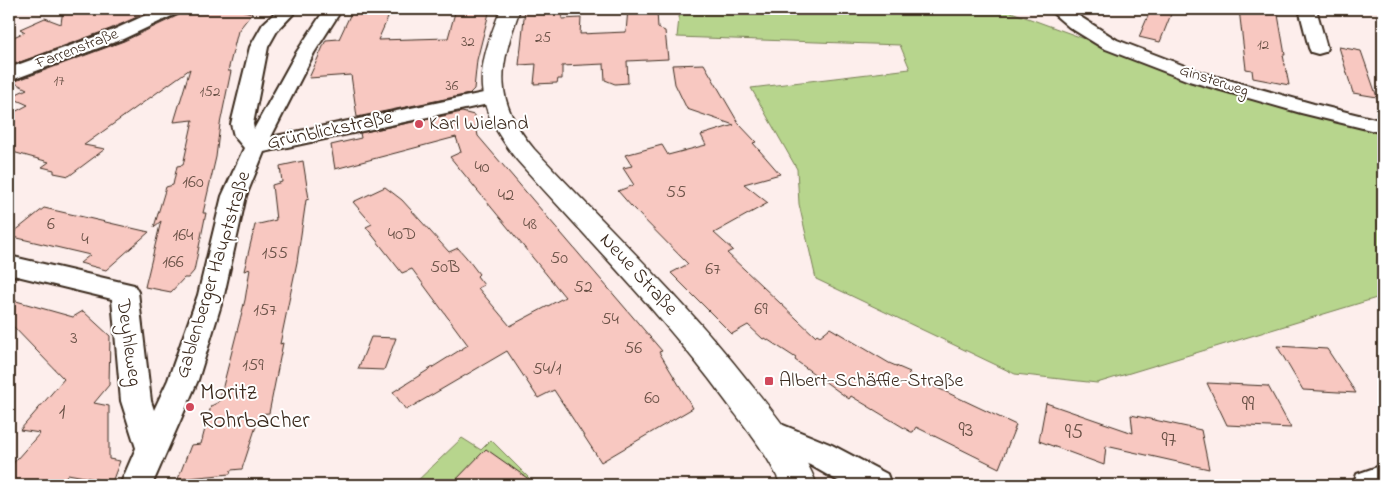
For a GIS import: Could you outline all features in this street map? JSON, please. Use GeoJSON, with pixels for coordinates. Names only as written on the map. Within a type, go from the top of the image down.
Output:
{"type":"FeatureCollection","features":[{"type":"Feature","properties":{"kind":"street","name":"Farrenstraße"},"geometry":{"type":"LineString","coordinates":[[9,75],[117,35],[172,9]]}},
{"type":"Feature","properties":{"kind":"street","name":"Gablenberger Hauptstraße"},"geometry":{"type":"LineString","coordinates":[[136,485],[183,380],[211,295],[234,196],[256,147],[305,53],[333,9]]}},
{"type":"Feature","properties":{"kind":"street","name":"Neue Straße"},"geometry":{"type":"LineString","coordinates":[[510,9],[496,52],[491,82],[493,98],[499,118],[513,138],[700,344],[771,434],[821,455],[875,485]]}},
{"type":"Feature","properties":{"kind":"street","name":"Ginsterweg"},"geometry":{"type":"LineString","coordinates":[[1057,9],[1075,23],[1110,44],[1196,77],[1299,107],[1383,127]]}},
{"type":"Feature","properties":{"kind":"street"},"geometry":{"type":"LineString","coordinates":[[1307,9],[1318,48]]}},
{"type":"Feature","properties":{"kind":"street","name":"Gablenberger Hauptstraße"},"geometry":{"type":"LineString","coordinates":[[256,147],[245,136],[242,124],[259,47],[269,28],[286,12]]}},
{"type":"Feature","properties":{"kind":"street","name":"Grünblickstraße"},"geometry":{"type":"LineString","coordinates":[[256,147],[493,98]]}},
{"type":"Feature","properties":{"kind":"street","name":"Deyhleweg"},"geometry":{"type":"LineString","coordinates":[[9,265],[125,292],[136,401],[152,448]]}},
{"type":"Feature","properties":{"kind":"street"},"geometry":{"type":"LineString","coordinates":[[771,434],[793,470],[799,485]]}},
{"type":"Feature","properties":{"kind":"street"},"geometry":{"type":"LineString","coordinates":[[1369,485],[1383,480]]}},
{"type":"Feature","properties":{"kind":"green space"},"geometry":{"type":"Polygon","coordinates":[[[680,9],[1003,9],[1233,93],[1383,134],[1383,296],[1097,383],[1015,374],[816,279],[799,204],[797,169],[751,88],[910,69],[900,45],[677,37],[680,9]]]}},
{"type":"Feature","properties":{"kind":"green space"},"geometry":{"type":"Polygon","coordinates":[[[462,438],[481,450],[491,440],[535,484],[413,485],[462,438]]]}},
{"type":"Feature","properties":{"kind":"building"},"geometry":{"type":"Polygon","coordinates":[[[63,9],[155,9],[110,29],[9,66],[9,39],[25,32],[20,29],[45,18],[61,24],[63,9]]]}},
{"type":"Feature","properties":{"kind":"building"},"geometry":{"type":"Polygon","coordinates":[[[183,9],[236,9],[252,13],[238,31],[228,71],[231,71],[220,124],[216,157],[203,213],[206,213],[194,271],[188,278],[184,278],[171,292],[145,287],[161,221],[154,227],[166,187],[173,185],[177,166],[183,165],[193,120],[174,122],[190,69],[84,145],[105,149],[69,176],[54,173],[54,170],[42,167],[49,162],[9,151],[9,115],[28,105],[10,97],[27,89],[13,82],[124,41],[179,15],[183,9]]]}},
{"type":"Feature","properties":{"kind":"building"},"geometry":{"type":"Polygon","coordinates":[[[456,9],[490,9],[477,60],[474,89],[469,94],[357,117],[351,75],[309,78],[326,40],[339,39],[352,11],[391,11],[378,40],[448,38],[456,9]]]}},
{"type":"Feature","properties":{"kind":"building"},"geometry":{"type":"Polygon","coordinates":[[[525,9],[563,9],[562,19],[581,18],[580,34],[626,32],[628,9],[652,9],[652,11],[657,11],[658,28],[665,31],[668,59],[627,61],[628,83],[615,84],[605,80],[604,64],[562,66],[562,79],[558,79],[557,83],[534,84],[536,64],[519,65],[525,9]]]}},
{"type":"Feature","properties":{"kind":"building"},"geometry":{"type":"Polygon","coordinates":[[[1151,9],[1173,9],[1160,42],[1139,37],[1151,9]]]}},
{"type":"Feature","properties":{"kind":"building"},"geometry":{"type":"Polygon","coordinates":[[[1239,9],[1277,9],[1289,85],[1253,78],[1252,70],[1246,69],[1239,9]]]}},
{"type":"Feature","properties":{"kind":"building"},"geometry":{"type":"Polygon","coordinates":[[[1339,47],[1361,51],[1377,97],[1353,93],[1339,47]]]}},
{"type":"Feature","properties":{"kind":"building"},"geometry":{"type":"Polygon","coordinates":[[[704,64],[739,124],[756,142],[753,143],[780,174],[744,184],[768,203],[714,233],[733,250],[727,253],[815,336],[817,334],[820,336],[830,328],[889,363],[910,372],[908,374],[1016,425],[999,468],[916,427],[911,432],[851,396],[849,399],[795,360],[796,358],[765,338],[763,339],[748,325],[732,334],[671,273],[688,264],[618,191],[634,185],[623,168],[632,166],[625,155],[662,145],[668,155],[706,145],[701,135],[734,125],[687,109],[675,84],[672,65],[704,64]]]}},
{"type":"Feature","properties":{"kind":"building"},"geometry":{"type":"Polygon","coordinates":[[[462,112],[474,115],[478,136],[662,351],[659,352],[693,408],[601,462],[554,390],[538,398],[507,351],[406,410],[393,392],[468,345],[412,269],[402,273],[366,227],[372,224],[353,202],[385,187],[402,200],[449,252],[458,248],[466,257],[479,274],[477,276],[484,285],[478,288],[510,326],[565,297],[450,157],[461,152],[456,137],[335,169],[331,145],[361,138],[360,133],[462,112]]]}},
{"type":"Feature","properties":{"kind":"building"},"geometry":{"type":"Polygon","coordinates":[[[303,161],[309,199],[306,200],[297,262],[280,344],[283,343],[269,413],[260,414],[242,469],[231,470],[230,474],[178,479],[191,445],[201,444],[211,406],[219,402],[245,300],[250,269],[244,271],[255,225],[276,220],[272,185],[282,182],[280,166],[303,161]]]}},
{"type":"Feature","properties":{"kind":"building"},"geometry":{"type":"Polygon","coordinates":[[[44,208],[149,232],[106,270],[80,263],[90,255],[9,236],[44,208]]]}},
{"type":"Feature","properties":{"kind":"building"},"geometry":{"type":"Polygon","coordinates":[[[9,299],[73,317],[83,311],[110,336],[109,385],[94,403],[109,406],[109,459],[120,461],[112,482],[68,474],[58,485],[9,485],[9,468],[40,433],[20,430],[64,379],[9,322],[9,299]]]}},
{"type":"Feature","properties":{"kind":"building"},"geometry":{"type":"Polygon","coordinates":[[[371,337],[396,338],[384,370],[358,369],[371,337]]]}},
{"type":"Feature","properties":{"kind":"building"},"geometry":{"type":"Polygon","coordinates":[[[1277,346],[1327,349],[1356,393],[1303,390],[1277,346]]]}},
{"type":"Feature","properties":{"kind":"building"},"geometry":{"type":"Polygon","coordinates":[[[1207,383],[1268,386],[1291,428],[1227,425],[1207,383]]]}},
{"type":"Feature","properties":{"kind":"building"},"geometry":{"type":"Polygon","coordinates":[[[1046,403],[1133,433],[1131,415],[1201,430],[1209,469],[1106,446],[1104,465],[1039,441],[1046,403]]]}},
{"type":"Feature","properties":{"kind":"building"},"geometry":{"type":"Polygon","coordinates":[[[486,449],[537,485],[451,485],[486,449]]]}},
{"type":"Feature","properties":{"kind":"place","name":"Karl Wieland"},"geometry":{"type":"Point","coordinates":[419,124]}},
{"type":"Feature","properties":{"kind":"place","name":"Albert-Schäffle-Straße"},"geometry":{"type":"Point","coordinates":[769,381]}},
{"type":"Feature","properties":{"kind":"place","name":"Moritz Rohrbacher"},"geometry":{"type":"Point","coordinates":[190,407]}}]}
